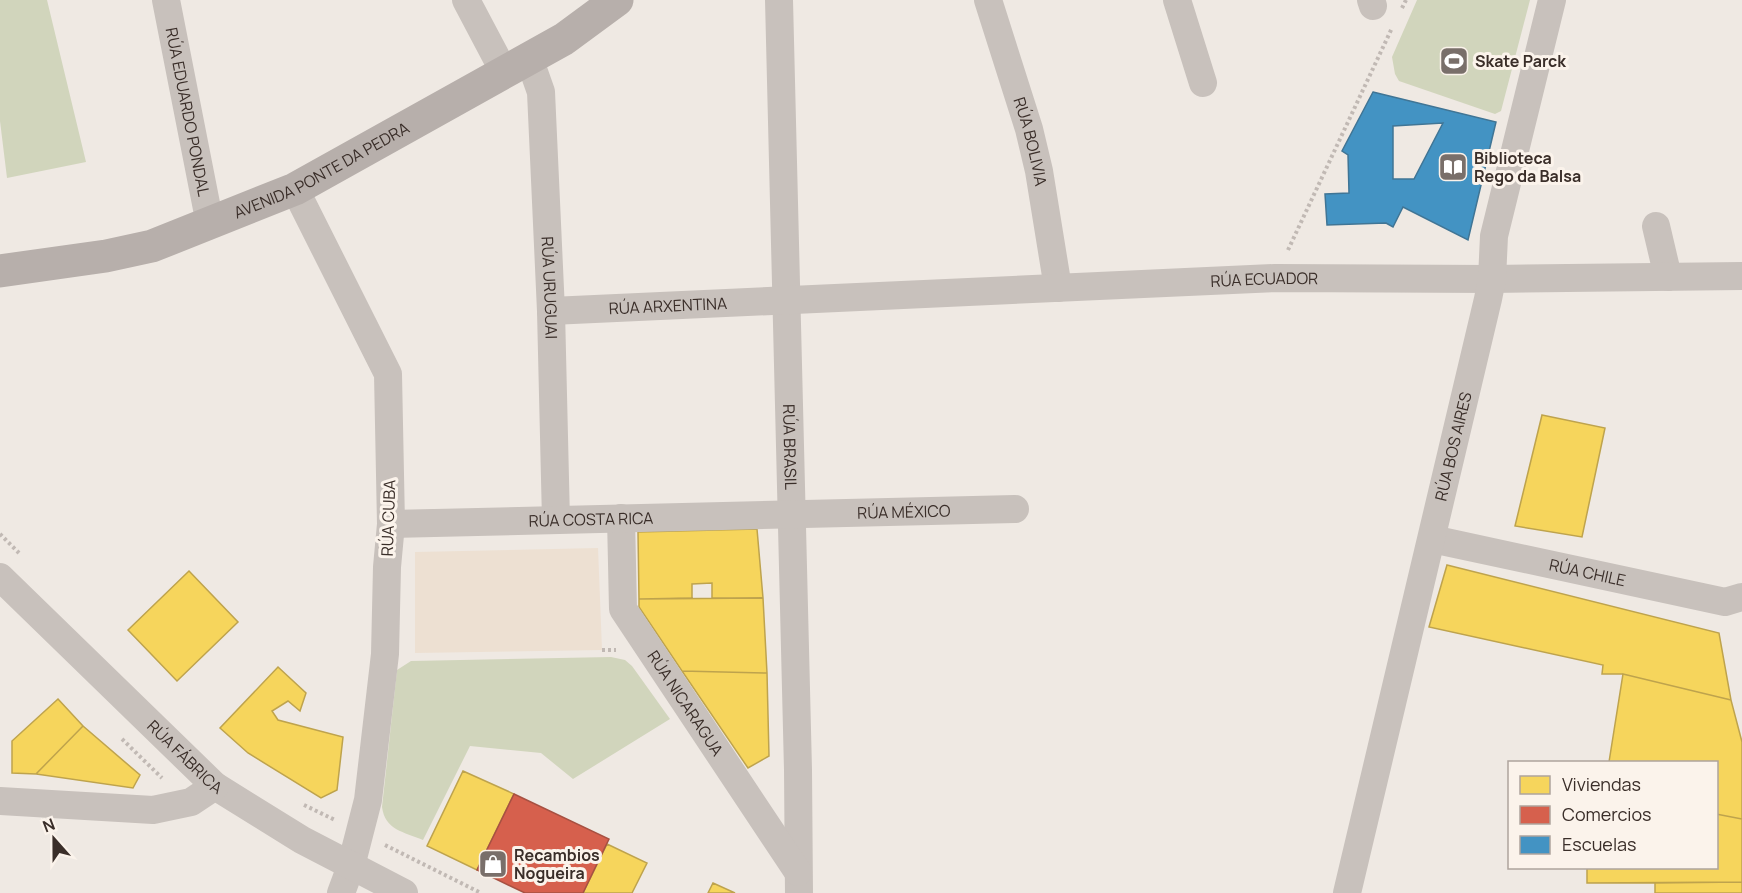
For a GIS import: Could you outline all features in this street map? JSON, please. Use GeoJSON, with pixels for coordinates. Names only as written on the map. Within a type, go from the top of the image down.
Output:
{"type":"FeatureCollection","features":[{"type":"Feature","properties":{"kind":"main road","name":"AVENIDA PONTE DA PEDRA"},"geometry":{"type":"LineString","coordinates":[[0,271],[106,256],[152,246],[295,189],[564,39],[617,0]]}},
{"type":"Feature","properties":{"kind":"street","name":"RÚA EDUARDO PONDAL"},"geometry":{"type":"LineString","coordinates":[[166,0],[210,224]]}},
{"type":"Feature","properties":{"kind":"street","name":"RÚA URUGUAI"},"geometry":{"type":"LineString","coordinates":[[466,0],[541,92],[551,311],[556,520]]}},
{"type":"Feature","properties":{"kind":"street","name":"RÚA BRASIL"},"geometry":{"type":"LineString","coordinates":[[780,0],[799,883]]}},
{"type":"Feature","properties":{"kind":"street","name":"RÚA BOLIVIA"},"geometry":{"type":"LineString","coordinates":[[988,0],[1029,129],[1039,171],[1058,288]]}},
{"type":"Feature","properties":{"kind":"street"},"geometry":{"type":"LineString","coordinates":[[1177,0],[1203,83]]}},
{"type":"Feature","properties":{"kind":"street","name":"RÚA BOS AIRES"},"geometry":{"type":"LineString","coordinates":[[1347,893],[1492,279],[1494,236],[1552,0]]}},
{"type":"Feature","properties":{"kind":"street","name":"RÚA CUBA"},"geometry":{"type":"LineString","coordinates":[[295,189],[388,374],[391,524],[387,567],[385,654],[368,800],[351,866],[341,893]]}},
{"type":"Feature","properties":{"kind":"street"},"geometry":{"type":"LineString","coordinates":[[1656,226],[1668,277]]}},
{"type":"Feature","properties":{"kind":"street","name":"RÚA ECUADOR"},"geometry":{"type":"LineString","coordinates":[[786,301],[1275,278],[1492,279],[1742,276]]}},
{"type":"Feature","properties":{"kind":"street","name":"RÚA ARXENTINA"},"geometry":{"type":"LineString","coordinates":[[551,311],[786,301]]}},
{"type":"Feature","properties":{"kind":"street","name":"RÚA MÉXICO"},"geometry":{"type":"LineString","coordinates":[[791,513],[1016,509]]}},
{"type":"Feature","properties":{"kind":"street","name":"RÚA COSTA RICA"},"geometry":{"type":"LineString","coordinates":[[391,524],[791,513]]}},
{"type":"Feature","properties":{"kind":"street","name":"RÚA NICARAGUA"},"geometry":{"type":"LineString","coordinates":[[621,518],[623,609],[799,883]]}},
{"type":"Feature","properties":{"kind":"street","name":"RÚA CHILE"},"geometry":{"type":"LineString","coordinates":[[1432,539],[1725,602],[1742,597]]}},
{"type":"Feature","properties":{"kind":"street","name":"RÚA FÁBRICA"},"geometry":{"type":"LineString","coordinates":[[0,577],[214,786],[302,840],[404,893]]}},
{"type":"Feature","properties":{"kind":"street"},"geometry":{"type":"LineString","coordinates":[[0,801],[153,810],[191,802],[214,786]]}},
{"type":"Feature","properties":{"kind":"path"},"geometry":{"type":"LineString","coordinates":[[1275,278],[1385,10],[1406,0]]}},
{"type":"Feature","properties":{"kind":"path"},"geometry":{"type":"LineString","coordinates":[[0,534],[23,557]]}},
{"type":"Feature","properties":{"kind":"path"},"geometry":{"type":"LineString","coordinates":[[303,804],[341,823]]}},
{"type":"Feature","properties":{"kind":"path"},"geometry":{"type":"LineString","coordinates":[[384,845],[481,893]]}},
{"type":"Feature","properties":{"kind":"green space"},"geometry":{"type":"Polygon","coordinates":[[[0,0],[47,0],[86,162],[7,178],[0,121],[0,0]]]}},
{"type":"Feature","properties":{"kind":"green space","name":"Skate Parck"},"geometry":{"type":"Polygon","coordinates":[[[1417,0],[1530,0],[1501,111],[1495,114],[1399,81],[1395,74],[1392,57],[1417,0]]]}},
{"type":"Feature","properties":{"kind":"green space"},"geometry":{"type":"Polygon","coordinates":[[[611,657],[625,660],[632,666],[670,719],[573,779],[541,753],[470,746],[423,840],[396,829],[387,821],[382,807],[397,670],[411,661],[611,657]]]}},
{"type":"Feature","properties":{"kind":"shaded area"},"geometry":{"type":"Polygon","coordinates":[[[598,548],[602,650],[415,653],[415,552],[598,548]]]}},
{"type":"Feature","properties":{"kind":"building: Viviendas"},"geometry":{"type":"Polygon","coordinates":[[[1542,415],[1605,428],[1582,537],[1515,526],[1542,415]]]}},
{"type":"Feature","properties":{"kind":"building: Viviendas"},"geometry":{"type":"Polygon","coordinates":[[[757,529],[763,598],[712,598],[712,583],[692,584],[692,598],[639,599],[638,532],[757,529]]]}},
{"type":"Feature","properties":{"kind":"building: Viviendas"},"geometry":{"type":"Polygon","coordinates":[[[1447,565],[1719,633],[1731,700],[1623,674],[1602,674],[1603,665],[1429,627],[1447,565]]]}},
{"type":"Feature","properties":{"kind":"building: Viviendas"},"geometry":{"type":"Polygon","coordinates":[[[189,571],[238,622],[177,681],[128,630],[189,571]]]}},
{"type":"Feature","properties":{"kind":"building: Viviendas"},"geometry":{"type":"Polygon","coordinates":[[[763,598],[767,673],[682,671],[639,607],[639,599],[763,598]]]}},
{"type":"Feature","properties":{"kind":"building: Viviendas"},"geometry":{"type":"Polygon","coordinates":[[[278,667],[306,693],[300,711],[288,701],[272,711],[278,720],[343,737],[337,790],[321,798],[248,753],[220,728],[278,667]]]}},
{"type":"Feature","properties":{"kind":"building: Viviendas"},"geometry":{"type":"Polygon","coordinates":[[[682,671],[767,673],[769,756],[748,768],[682,671]]]}},
{"type":"Feature","properties":{"kind":"building: Viviendas"},"geometry":{"type":"Polygon","coordinates":[[[1623,674],[1731,700],[1742,742],[1742,819],[1718,814],[1718,761],[1609,761],[1623,674]]]}},
{"type":"Feature","properties":{"kind":"building: Viviendas"},"geometry":{"type":"Polygon","coordinates":[[[58,699],[83,726],[36,774],[12,773],[12,741],[58,699]]]}},
{"type":"Feature","properties":{"kind":"building: Viviendas"},"geometry":{"type":"Polygon","coordinates":[[[83,726],[140,775],[133,788],[36,774],[83,726]]]}},
{"type":"Feature","properties":{"kind":"building: Viviendas"},"geometry":{"type":"Polygon","coordinates":[[[463,771],[514,794],[477,870],[427,846],[463,771]]]}},
{"type":"Feature","properties":{"kind":"building: Viviendas"},"geometry":{"type":"Polygon","coordinates":[[[1718,814],[1742,819],[1742,882],[1587,883],[1587,869],[1718,869],[1718,814]]]}},
{"type":"Feature","properties":{"kind":"building: Viviendas"},"geometry":{"type":"Polygon","coordinates":[[[607,844],[647,863],[632,893],[583,893],[607,844]]]}},
{"type":"Feature","properties":{"kind":"building: Viviendas"},"geometry":{"type":"Polygon","coordinates":[[[1742,882],[1742,893],[1655,893],[1655,883],[1742,882]]]}},
{"type":"Feature","properties":{"kind":"building: Viviendas"},"geometry":{"type":"Polygon","coordinates":[[[713,883],[735,893],[708,893],[713,883]]]}},
{"type":"Feature","properties":{"kind":"building: Comercios"},"geometry":{"type":"Polygon","coordinates":[[[514,794],[609,839],[583,893],[525,893],[477,870],[514,794]]]}},
{"type":"Feature","properties":{"kind":"building: Escuelas","name":"Biblioteca Rego da Balsa"},"geometry":{"type":"Polygon","coordinates":[[[1373,92],[1496,122],[1468,240],[1403,207],[1393,227],[1386,223],[1327,225],[1325,194],[1349,193],[1348,155],[1342,151],[1373,92]],[[1443,123],[1393,126],[1393,179],[1414,179],[1443,123]]]}},
{"type":"Feature","properties":{"kind":"place","name":"Skate Parck"},"geometry":{"type":"Point","coordinates":[1454,61]}},
{"type":"Feature","properties":{"kind":"place","name":"Biblioteca Rego da Balsa"},"geometry":{"type":"Point","coordinates":[1453,167]}},
{"type":"Feature","properties":{"kind":"place","name":"Recambios Nogueira"},"geometry":{"type":"Point","coordinates":[493,864]}}]}
